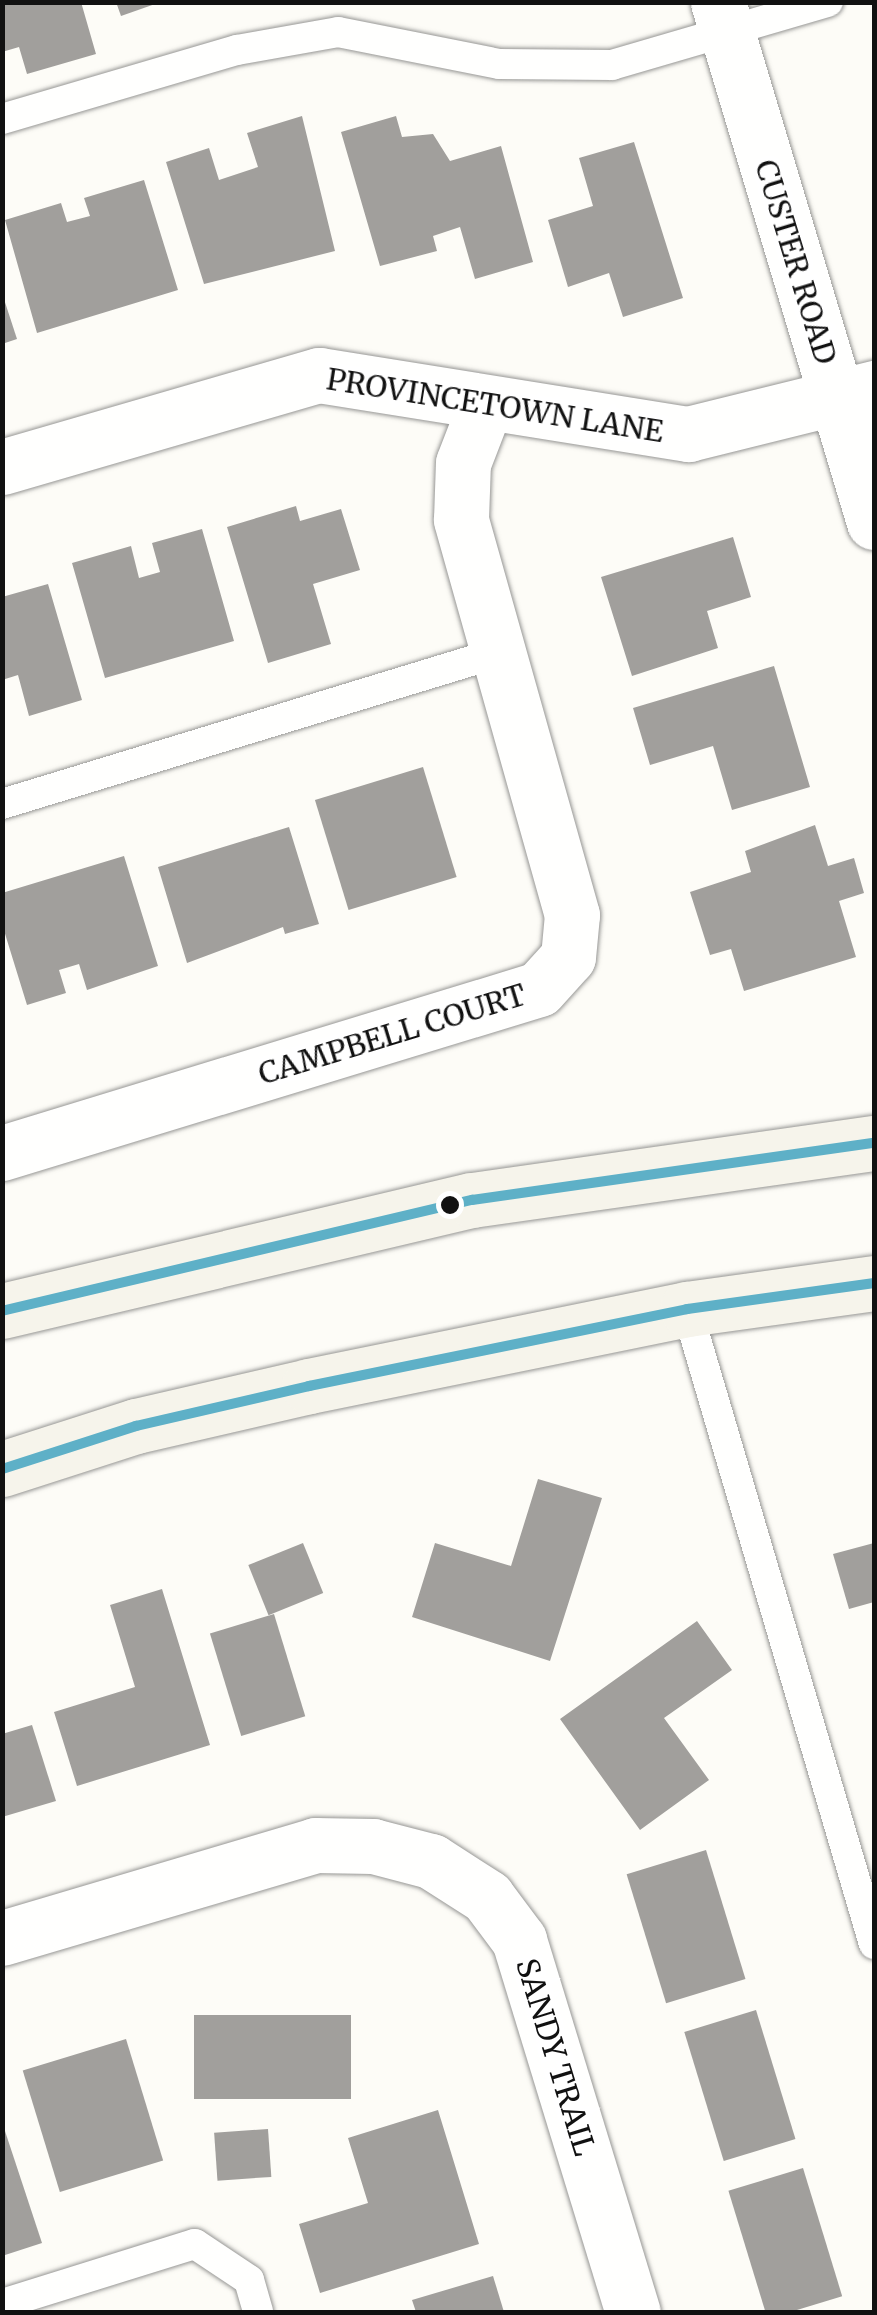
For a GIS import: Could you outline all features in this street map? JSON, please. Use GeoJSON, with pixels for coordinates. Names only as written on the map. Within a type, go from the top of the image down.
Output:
{"type":"FeatureCollection","features":[{"type":"Feature","properties":{"kind":"main road"},"geometry":{"type":"LineString","coordinates":[[2,1311],[472,1200],[874,1143]]}},
{"type":"Feature","properties":{"kind":"main road"},"geometry":{"type":"LineString","coordinates":[[2,1469],[136,1426],[687,1309],[874,1282]]}},
{"type":"Feature","properties":{"kind":"street","name":"CUSTER ROAD"},"geometry":{"type":"LineString","coordinates":[[723,18],[856,394],[874,522]]}},
{"type":"Feature","properties":{"kind":"street","name":"PROVINCETOWN LANE"},"geometry":{"type":"LineString","coordinates":[[2,467],[319,375],[485,406],[688,434],[856,394]]}},
{"type":"Feature","properties":{"kind":"street","name":"CAMPBELL COURT"},"geometry":{"type":"LineString","coordinates":[[2,1153],[539,989],[568,957],[572,915],[461,519],[463,463],[485,406]]}},
{"type":"Feature","properties":{"kind":"street","name":"SANDY TRAIL"},"geometry":{"type":"LineString","coordinates":[[2,1938],[315,1845],[374,1846],[431,1862],[488,1898],[520,1940],[633,2312]]}},
{"type":"Feature","properties":{"kind":"lane"},"geometry":{"type":"LineString","coordinates":[[2,120],[237,50],[338,32],[499,64],[612,65],[723,18],[828,2]]}},
{"type":"Feature","properties":{"kind":"lane"},"geometry":{"type":"LineString","coordinates":[[2,804],[497,654]]}},
{"type":"Feature","properties":{"kind":"lane"},"geometry":{"type":"LineString","coordinates":[[687,1309],[874,1944]]}},
{"type":"Feature","properties":{"kind":"lane"},"geometry":{"type":"LineString","coordinates":[[2,2304],[195,2244],[249,2280],[258,2312]]}},
{"type":"Feature","properties":{"kind":"building"},"geometry":{"type":"Polygon","coordinates":[[[2,2],[81,2],[96,54],[27,74],[19,47],[2,52],[2,2]]]}},
{"type":"Feature","properties":{"kind":"building"},"geometry":{"type":"Polygon","coordinates":[[[116,2],[157,2],[158,3],[121,16],[116,2]]]}},
{"type":"Feature","properties":{"kind":"building"},"geometry":{"type":"Polygon","coordinates":[[[302,116],[335,251],[204,284],[166,162],[209,148],[219,180],[258,167],[247,133],[302,116]]]}},
{"type":"Feature","properties":{"kind":"building"},"geometry":{"type":"Polygon","coordinates":[[[396,116],[402,137],[433,134],[450,161],[501,146],[533,262],[475,279],[460,227],[433,236],[437,251],[380,266],[341,132],[396,116]]]}},
{"type":"Feature","properties":{"kind":"building"},"geometry":{"type":"Polygon","coordinates":[[[634,142],[683,298],[623,317],[609,273],[568,287],[548,220],[593,206],[579,158],[634,142]]]}},
{"type":"Feature","properties":{"kind":"building"},"geometry":{"type":"Polygon","coordinates":[[[144,180],[178,290],[37,333],[5,220],[61,203],[67,222],[90,216],[84,198],[144,180]]]}},
{"type":"Feature","properties":{"kind":"building"},"geometry":{"type":"Polygon","coordinates":[[[2,293],[17,339],[2,344],[2,293]]]}},
{"type":"Feature","properties":{"kind":"building"},"geometry":{"type":"Polygon","coordinates":[[[296,506],[300,521],[341,509],[360,570],[313,584],[331,644],[268,663],[227,527],[296,506]]]}},
{"type":"Feature","properties":{"kind":"building"},"geometry":{"type":"Polygon","coordinates":[[[202,529],[234,641],[105,678],[72,563],[131,546],[139,578],[160,572],[152,543],[202,529]]]}},
{"type":"Feature","properties":{"kind":"building"},"geometry":{"type":"Polygon","coordinates":[[[733,537],[751,597],[707,611],[718,648],[632,676],[601,577],[733,537]]]}},
{"type":"Feature","properties":{"kind":"building"},"geometry":{"type":"Polygon","coordinates":[[[48,584],[82,700],[29,716],[18,675],[2,680],[2,597],[48,584]]]}},
{"type":"Feature","properties":{"kind":"building"},"geometry":{"type":"Polygon","coordinates":[[[774,666],[810,787],[732,810],[713,746],[650,765],[633,708],[774,666]]]}},
{"type":"Feature","properties":{"kind":"building"},"geometry":{"type":"Polygon","coordinates":[[[423,767],[457,877],[349,910],[315,800],[423,767]]]}},
{"type":"Feature","properties":{"kind":"building"},"geometry":{"type":"Polygon","coordinates":[[[815,825],[828,866],[854,858],[864,893],[839,901],[856,957],[744,991],[731,949],[710,955],[690,892],[751,872],[745,851],[815,825]]]}},
{"type":"Feature","properties":{"kind":"building"},"geometry":{"type":"Polygon","coordinates":[[[289,827],[319,924],[285,934],[283,927],[187,963],[158,867],[289,827]]]}},
{"type":"Feature","properties":{"kind":"building"},"geometry":{"type":"Polygon","coordinates":[[[124,856],[158,966],[87,990],[79,964],[59,970],[66,993],[27,1005],[2,924],[2,893],[124,856]]]}},
{"type":"Feature","properties":{"kind":"building"},"geometry":{"type":"Polygon","coordinates":[[[538,1479],[602,1498],[550,1661],[412,1617],[435,1543],[511,1566],[538,1479]]]}},
{"type":"Feature","properties":{"kind":"building"},"geometry":{"type":"Polygon","coordinates":[[[303,1543],[323,1593],[269,1615],[248,1565],[303,1543]]]}},
{"type":"Feature","properties":{"kind":"building"},"geometry":{"type":"Polygon","coordinates":[[[874,1543],[874,1602],[849,1609],[833,1554],[874,1543]]]}},
{"type":"Feature","properties":{"kind":"building"},"geometry":{"type":"Polygon","coordinates":[[[162,1589],[210,1745],[77,1786],[54,1712],[135,1687],[110,1605],[162,1589]]]}},
{"type":"Feature","properties":{"kind":"building"},"geometry":{"type":"Polygon","coordinates":[[[274,1614],[305,1716],[241,1736],[210,1634],[274,1614]]]}},
{"type":"Feature","properties":{"kind":"building"},"geometry":{"type":"Polygon","coordinates":[[[697,1621],[732,1670],[664,1718],[709,1780],[640,1830],[560,1719],[697,1621]]]}},
{"type":"Feature","properties":{"kind":"building"},"geometry":{"type":"Polygon","coordinates":[[[32,1725],[56,1801],[2,1817],[2,1734],[32,1725]]]}},
{"type":"Feature","properties":{"kind":"building"},"geometry":{"type":"Polygon","coordinates":[[[706,1850],[745,1979],[666,2003],[627,1874],[706,1850]]]}},
{"type":"Feature","properties":{"kind":"building"},"geometry":{"type":"Polygon","coordinates":[[[756,2010],[795,2139],[724,2161],[684,2032],[756,2010]]]}},
{"type":"Feature","properties":{"kind":"building"},"geometry":{"type":"Polygon","coordinates":[[[194,2015],[351,2015],[351,2099],[194,2099],[194,2015]]]}},
{"type":"Feature","properties":{"kind":"building"},"geometry":{"type":"Polygon","coordinates":[[[126,2039],[163,2160],[60,2192],[23,2071],[126,2039]]]}},
{"type":"Feature","properties":{"kind":"building"},"geometry":{"type":"Polygon","coordinates":[[[438,2110],[479,2244],[320,2293],[299,2224],[368,2203],[348,2138],[438,2110]]]}},
{"type":"Feature","properties":{"kind":"building"},"geometry":{"type":"Polygon","coordinates":[[[2,2122],[42,2243],[2,2256],[2,2122]]]}},
{"type":"Feature","properties":{"kind":"building"},"geometry":{"type":"Polygon","coordinates":[[[268,2129],[271,2177],[217,2181],[214,2133],[268,2129]]]}},
{"type":"Feature","properties":{"kind":"building"},"geometry":{"type":"Polygon","coordinates":[[[803,2168],[842,2296],[790,2312],[765,2312],[728,2191],[803,2168]]]}},
{"type":"Feature","properties":{"kind":"building"},"geometry":{"type":"Polygon","coordinates":[[[493,2276],[504,2312],[416,2312],[412,2300],[493,2276]]]}},
{"type":"Feature","properties":{"kind":"transit line"},"geometry":{"type":"LineString","coordinates":[[2,1311],[472,1200],[874,1143]]}},
{"type":"Feature","properties":{"kind":"transit line"},"geometry":{"type":"LineString","coordinates":[[2,1469],[136,1426],[309,1386],[687,1309],[874,1283]]}}]}
